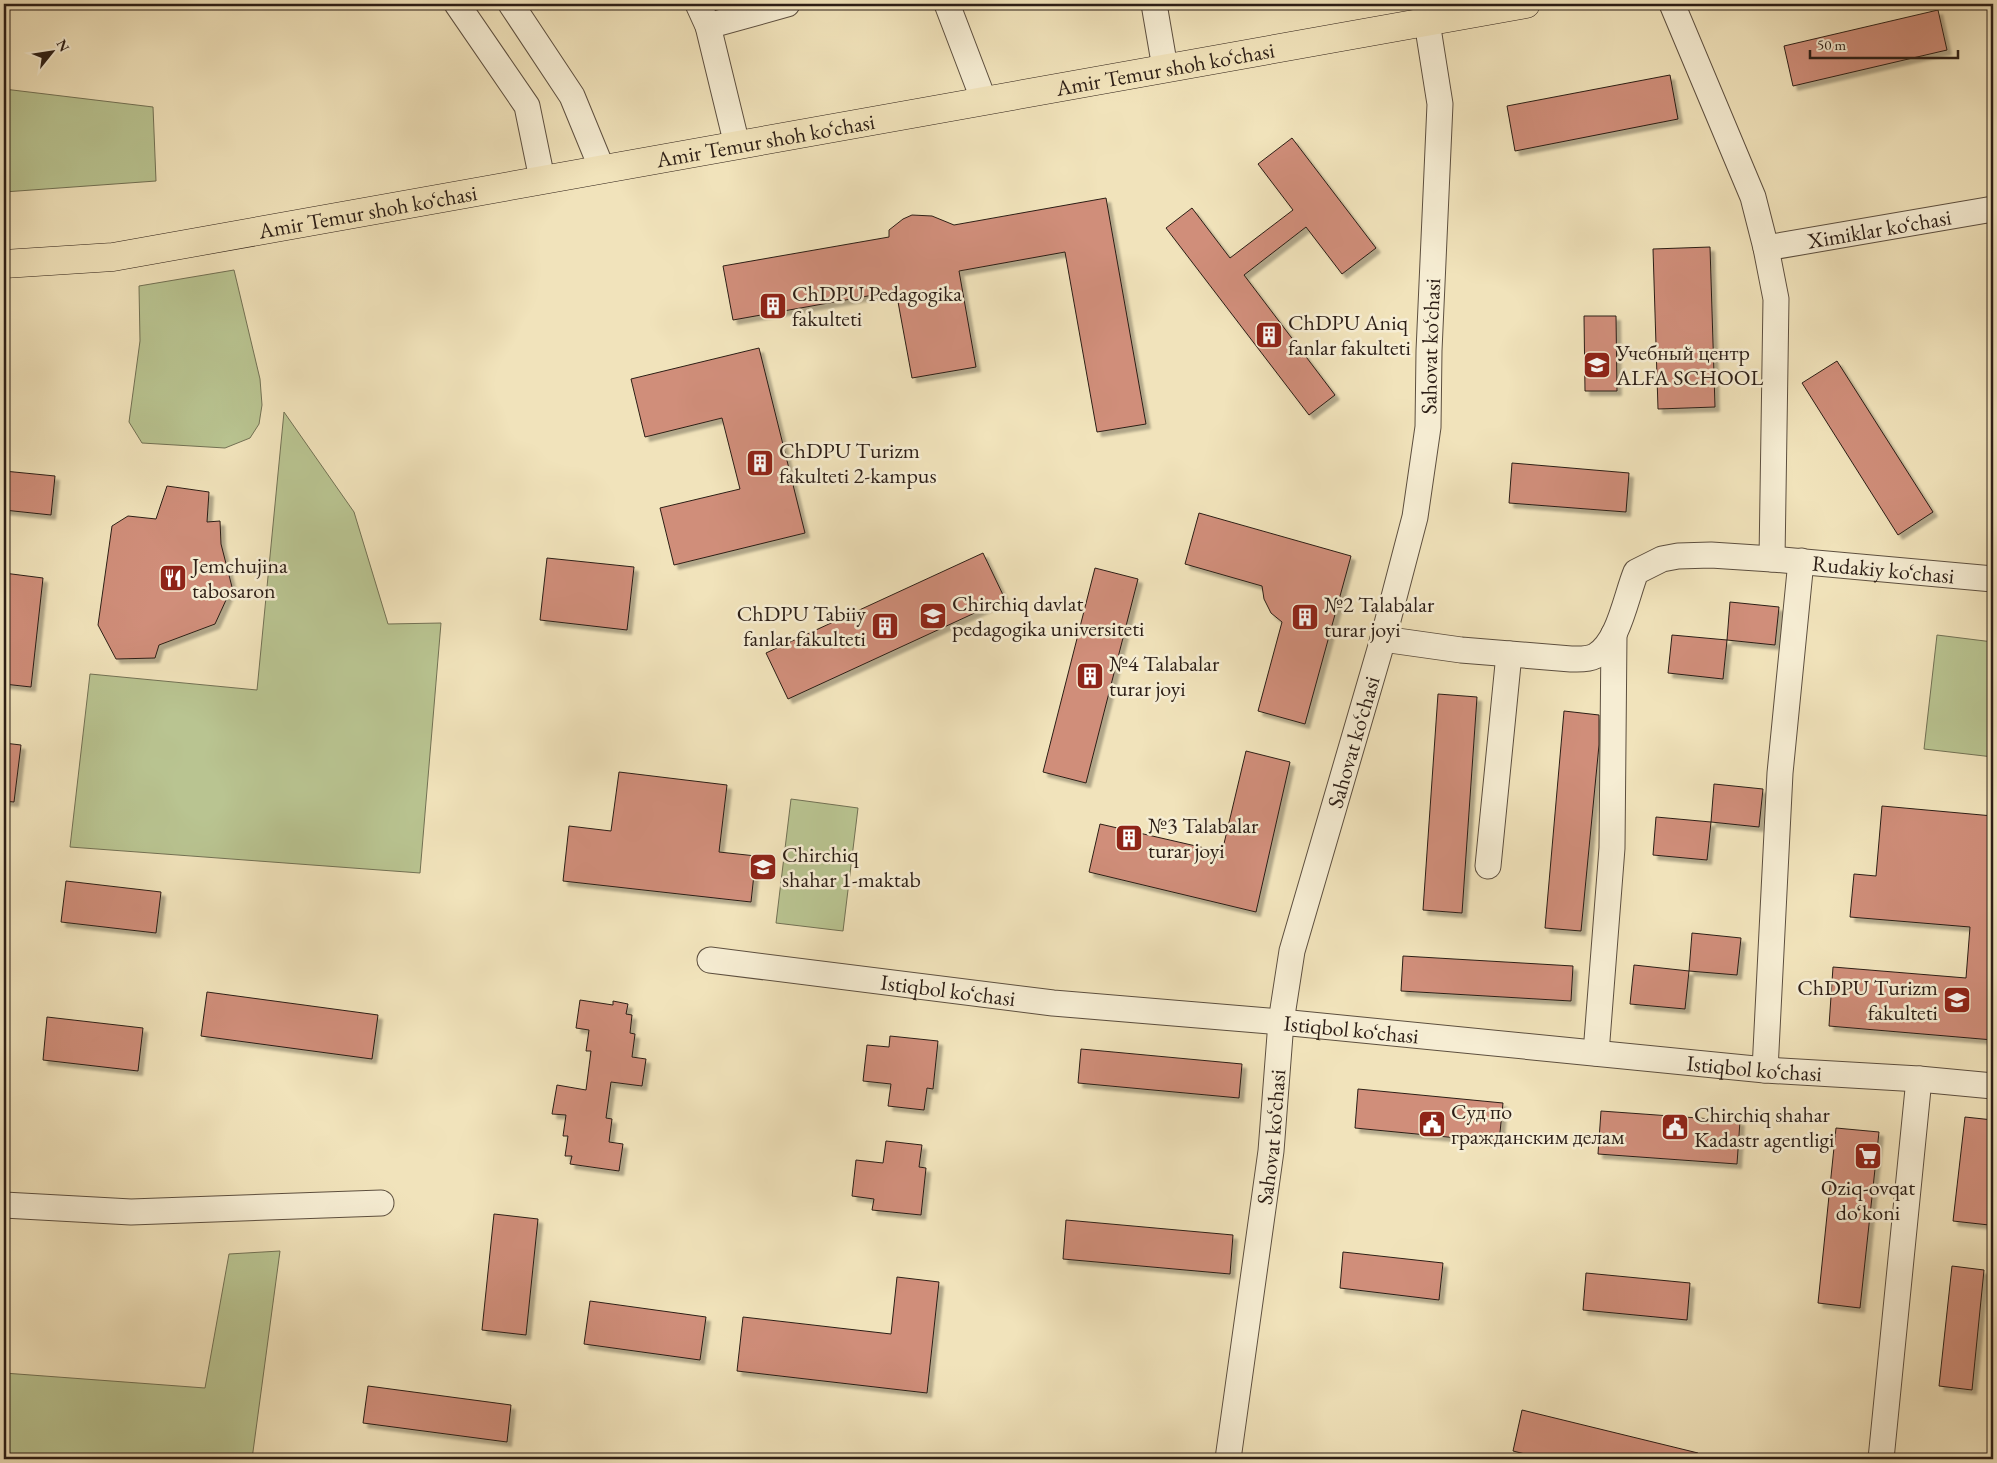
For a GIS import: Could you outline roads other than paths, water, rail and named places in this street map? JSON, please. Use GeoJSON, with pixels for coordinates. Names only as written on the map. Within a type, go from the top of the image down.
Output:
{"type":"FeatureCollection","features":[{"type":"Feature","properties":{"kind":"main road","name":"Amir Temur shoh ko‘chasi"},"geometry":{"type":"LineString","coordinates":[[4,264],[113,256],[1526,4]]}},
{"type":"Feature","properties":{"kind":"street"},"geometry":{"type":"LineString","coordinates":[[457,4],[527,106],[542,179]]}},
{"type":"Feature","properties":{"kind":"street"},"geometry":{"type":"LineString","coordinates":[[511,4],[572,96],[602,168]]}},
{"type":"Feature","properties":{"kind":"street"},"geometry":{"type":"LineString","coordinates":[[737,145],[703,15],[787,4]]}},
{"type":"Feature","properties":{"kind":"street"},"geometry":{"type":"LineString","coordinates":[[946,4],[984,101]]}},
{"type":"Feature","properties":{"kind":"street"},"geometry":{"type":"LineString","coordinates":[[1154,4],[1165,68]]}},
{"type":"Feature","properties":{"kind":"street"},"geometry":{"type":"LineString","coordinates":[[1672,4],[1753,197],[1776,299],[1772,559]]}},
{"type":"Feature","properties":{"kind":"street","name":"Sahovat ko‘chasi"},"geometry":{"type":"LineString","coordinates":[[1228,1459],[1271,1151],[1281,1022],[1292,951],[1383,639],[1415,517],[1428,427],[1429,351],[1440,104],[1427,22]]}},
{"type":"Feature","properties":{"kind":"street","name":"Ximiklar ko‘chasi"},"geometry":{"type":"LineString","coordinates":[[1766,248],[1993,209]]}},
{"type":"Feature","properties":{"kind":"street","name":"Rudakiy ko‘chasi"},"geometry":{"type":"LineString","coordinates":[[1614,634],[1636,572],[1662,559],[1678,556],[1711,555],[1801,561],[1993,579]]}},
{"type":"Feature","properties":{"kind":"street"},"geometry":{"type":"LineString","coordinates":[[1765,1070],[1780,773],[1801,561]]}},
{"type":"Feature","properties":{"kind":"street"},"geometry":{"type":"LineString","coordinates":[[1383,639],[1461,650],[1583,659],[1593,657],[1602,651],[1614,634]]}},
{"type":"Feature","properties":{"kind":"street"},"geometry":{"type":"LineString","coordinates":[[1596,1054],[1612,848],[1614,634]]}},
{"type":"Feature","properties":{"kind":"street"},"geometry":{"type":"LineString","coordinates":[[1488,866],[1509,654]]}},
{"type":"Feature","properties":{"kind":"street","name":"Istiqbol ko‘chasi"},"geometry":{"type":"LineString","coordinates":[[710,960],[1053,1003],[1281,1022],[1765,1070],[1918,1079],[1993,1086]]}},
{"type":"Feature","properties":{"kind":"street"},"geometry":{"type":"LineString","coordinates":[[1881,1459],[1918,1079]]}},
{"type":"Feature","properties":{"kind":"street"},"geometry":{"type":"LineString","coordinates":[[4,1205],[131,1212],[381,1203]]}},
{"type":"Feature","properties":{"kind":"place","name":"ChDPU Pedagogika fakulteti"},"geometry":{"type":"Point","coordinates":[773,306]}},
{"type":"Feature","properties":{"kind":"place","name":"ChDPU Aniq fanlar fakulteti"},"geometry":{"type":"Point","coordinates":[1269,335]}},
{"type":"Feature","properties":{"kind":"place","name":"Учебный центр ALFA SCHOOL"},"geometry":{"type":"Point","coordinates":[1597,365]}},
{"type":"Feature","properties":{"kind":"place","name":"ChDPU Turizm fakulteti 2-kampus"},"geometry":{"type":"Point","coordinates":[760,463]}},
{"type":"Feature","properties":{"kind":"place","name":"Jemchujina tabosaron"},"geometry":{"type":"Point","coordinates":[173,578]}},
{"type":"Feature","properties":{"kind":"place","name":"Chirchiq davlat pedagogika universiteti"},"geometry":{"type":"Point","coordinates":[933,616]}},
{"type":"Feature","properties":{"kind":"place","name":"№2 Talabalar turar joyi"},"geometry":{"type":"Point","coordinates":[1305,617]}},
{"type":"Feature","properties":{"kind":"place","name":"ChDPU Tabiiy fanlar fakulteti"},"geometry":{"type":"Point","coordinates":[885,626]}},
{"type":"Feature","properties":{"kind":"place","name":"№4 Talabalar turar joyi"},"geometry":{"type":"Point","coordinates":[1090,676]}},
{"type":"Feature","properties":{"kind":"place","name":"№3 Talabalar turar joyi"},"geometry":{"type":"Point","coordinates":[1129,838]}},
{"type":"Feature","properties":{"kind":"place","name":"Chirchiq shahar 1-maktab"},"geometry":{"type":"Point","coordinates":[763,867]}},
{"type":"Feature","properties":{"kind":"place","name":"ChDPU Turizm fakulteti"},"geometry":{"type":"Point","coordinates":[1957,1000]}},
{"type":"Feature","properties":{"kind":"place","name":"Суд по гражданским делам"},"geometry":{"type":"Point","coordinates":[1432,1124]}},
{"type":"Feature","properties":{"kind":"place","name":"Chirchiq shahar Kadastr agentligi"},"geometry":{"type":"Point","coordinates":[1675,1127]}},
{"type":"Feature","properties":{"kind":"place","name":"Oziq-ovqat do‘koni"},"geometry":{"type":"Point","coordinates":[1868,1156]}}]}
